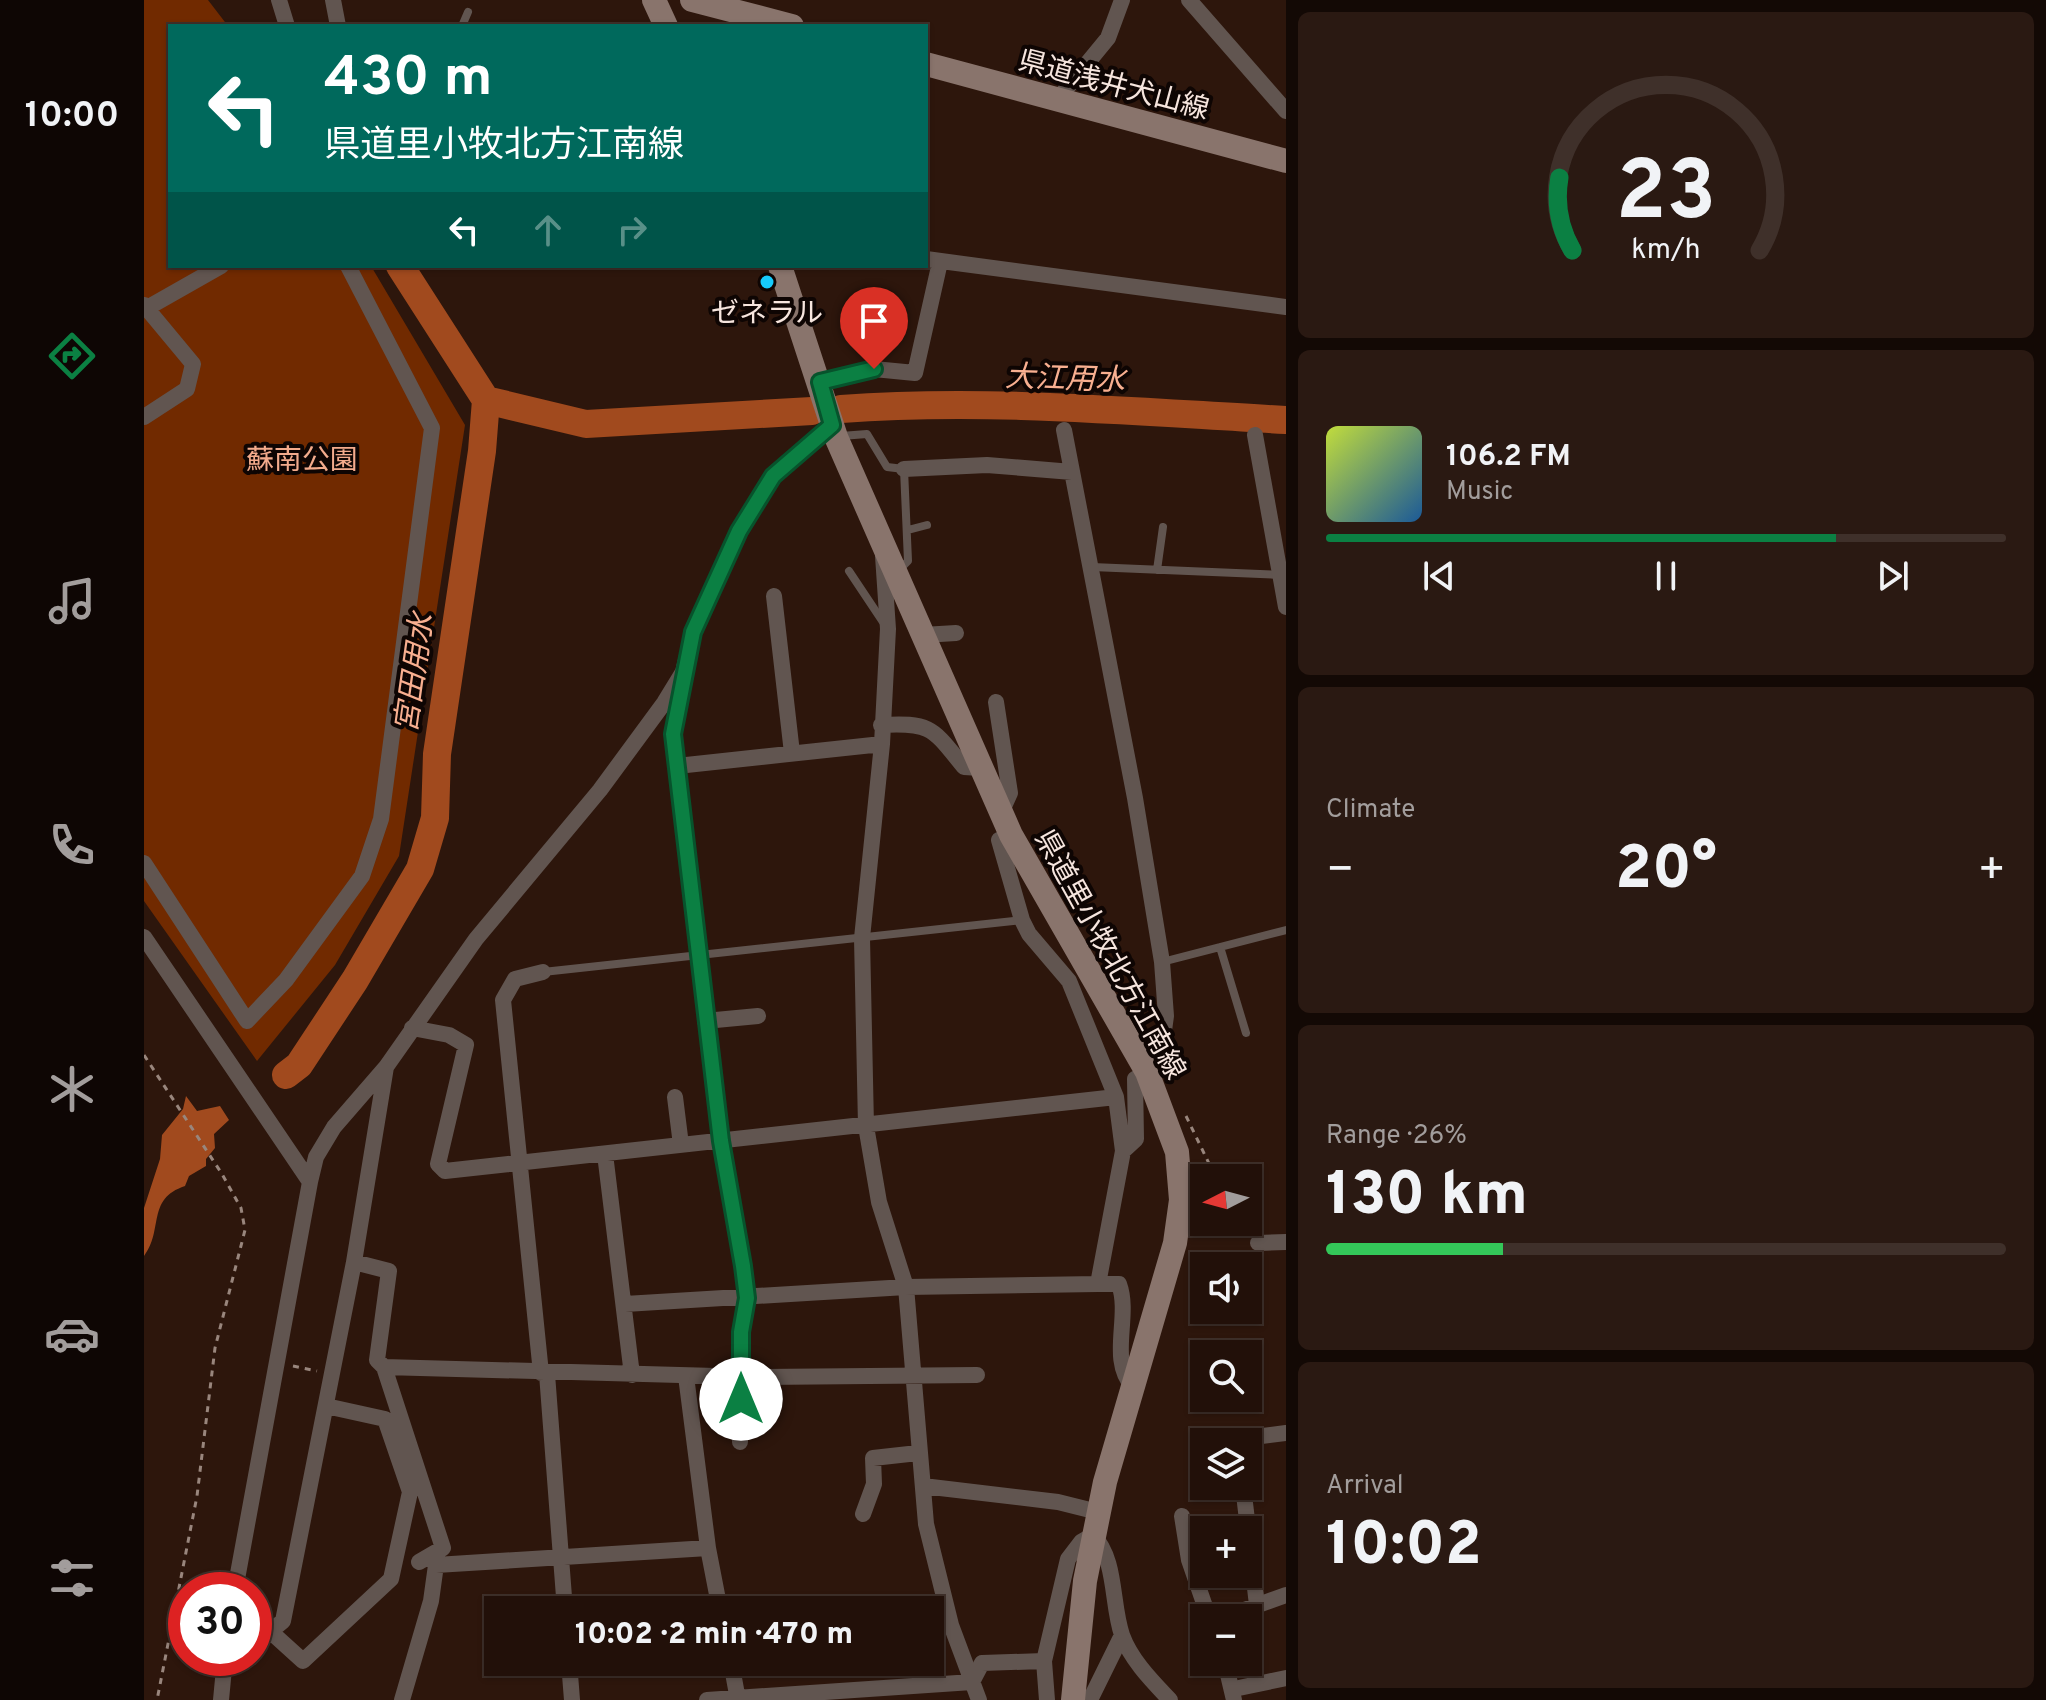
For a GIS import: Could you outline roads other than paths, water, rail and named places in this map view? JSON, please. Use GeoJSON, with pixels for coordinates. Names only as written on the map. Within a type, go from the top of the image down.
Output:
{"type":"FeatureCollection","features":[{"type":"Feature","properties":{"kind":"main road"},"geometry":{"type":"LineString","coordinates":[[654,0],[665,24]]}},
{"type":"Feature","properties":{"kind":"main road"},"geometry":{"type":"LineString","coordinates":[[692,0],[740,7],[787,24]]}},
{"type":"Feature","properties":{"kind":"main road","name":"県道浅井犬山線"},"geometry":{"type":"LineString","coordinates":[[928,65],[1286,161]]}},
{"type":"Feature","properties":{"kind":"main road","name":"県道里小牧北方江南線"},"geometry":{"type":"LineString","coordinates":[[781,268],[834,431],[1006,824],[1147,1072],[1177,1152],[1181,1200],[1169,1268],[1095,1524],[1073,1700]]}},
{"type":"Feature","properties":{"kind":"street"},"geometry":{"type":"LineString","coordinates":[[279,0],[286,24]]}},
{"type":"Feature","properties":{"kind":"street"},"geometry":{"type":"LineString","coordinates":[[333,0],[338,24]]}},
{"type":"Feature","properties":{"kind":"street"},"geometry":{"type":"LineString","coordinates":[[1057,100],[1108,38],[1122,0]]}},
{"type":"Feature","properties":{"kind":"street"},"geometry":{"type":"LineString","coordinates":[[1189,0],[1286,111]]}},
{"type":"Feature","properties":{"kind":"street"},"geometry":{"type":"LineString","coordinates":[[820,382],[874,369],[915,373],[933,260],[1286,307]]}},
{"type":"Feature","properties":{"kind":"street"},"geometry":{"type":"LineString","coordinates":[[144,417],[187,389],[193,364],[146,306],[217,268]]}},
{"type":"Feature","properties":{"kind":"street"},"geometry":{"type":"LineString","coordinates":[[144,863],[247,1021],[286,980],[362,876],[381,819],[432,428],[349,268]]}},
{"type":"Feature","properties":{"kind":"street"},"geometry":{"type":"LineString","coordinates":[[1064,430],[1092,567],[1162,962],[1166,1016],[1162,1045],[1147,1072],[1135,1079],[1136,1139],[1123,1151]]}},
{"type":"Feature","properties":{"kind":"street"},"geometry":{"type":"LineString","coordinates":[[740,1442],[741,1332],[747,1298],[705,1021],[673,734],[693,632],[739,531],[773,476],[834,431]]}},
{"type":"Feature","properties":{"kind":"street"},"geometry":{"type":"LineString","coordinates":[[1255,435],[1283,575],[1286,607]]}},
{"type":"Feature","properties":{"kind":"street"},"geometry":{"type":"LineString","coordinates":[[904,469],[987,465],[1072,472]]}},
{"type":"Feature","properties":{"kind":"street"},"geometry":{"type":"LineString","coordinates":[[882,543],[888,629],[882,744],[862,938],[866,1126],[879,1202],[906,1287],[911,1375],[926,1524],[947,1611],[979,1700]]}},
{"type":"Feature","properties":{"kind":"street"},"geometry":{"type":"LineString","coordinates":[[774,596],[792,753]]}},
{"type":"Feature","properties":{"kind":"street"},"geometry":{"type":"LineString","coordinates":[[923,635],[956,633]]}},
{"type":"Feature","properties":{"kind":"street"},"geometry":{"type":"LineString","coordinates":[[238,1572],[316,1157],[334,1127],[386,1067],[476,939],[600,790],[683,672]]}},
{"type":"Feature","properties":{"kind":"street"},"geometry":{"type":"LineString","coordinates":[[996,702],[1010,793],[1006,824],[999,840],[1022,920],[1029,934],[1069,981],[1116,1097],[1123,1151],[1098,1284]]}},
{"type":"Feature","properties":{"kind":"street"},"geometry":{"type":"LineString","coordinates":[[881,725],[914,723],[925,727],[935,732],[964,767],[981,768]]}},
{"type":"Feature","properties":{"kind":"street"},"geometry":{"type":"LineString","coordinates":[[677,766],[882,744]]}},
{"type":"Feature","properties":{"kind":"street"},"geometry":{"type":"LineString","coordinates":[[144,937],[310,1182]]}},
{"type":"Feature","properties":{"kind":"street"},"geometry":{"type":"LineString","coordinates":[[543,972],[515,979],[503,1000],[544,1374],[564,1596]]}},
{"type":"Feature","properties":{"kind":"street"},"geometry":{"type":"LineString","coordinates":[[705,1021],[758,1016]]}},
{"type":"Feature","properties":{"kind":"street"},"geometry":{"type":"LineString","coordinates":[[412,1028],[449,1035],[466,1045],[438,1164],[445,1171],[1116,1097]]}},
{"type":"Feature","properties":{"kind":"street"},"geometry":{"type":"LineString","coordinates":[[272,1631],[283,1621],[354,1262],[386,1067]]}},
{"type":"Feature","properties":{"kind":"street"},"geometry":{"type":"LineString","coordinates":[[675,1097],[681,1145]]}},
{"type":"Feature","properties":{"kind":"street"},"geometry":{"type":"LineString","coordinates":[[605,1154],[632,1375]]}},
{"type":"Feature","properties":{"kind":"street"},"geometry":{"type":"LineString","coordinates":[[1258,1243],[1286,1242]]}},
{"type":"Feature","properties":{"kind":"street"},"geometry":{"type":"LineString","coordinates":[[354,1262],[389,1271],[377,1360],[384,1367],[443,1548],[419,1562]]}},
{"type":"Feature","properties":{"kind":"street"},"geometry":{"type":"LineString","coordinates":[[625,1304],[906,1287],[1119,1284],[1123,1294],[1123,1371],[1133,1387]]}},
{"type":"Feature","properties":{"kind":"street"},"geometry":{"type":"LineString","coordinates":[[384,1367],[544,1374],[742,1377],[977,1375]]}},
{"type":"Feature","properties":{"kind":"street"},"geometry":{"type":"LineString","coordinates":[[686,1376],[708,1548],[717,1596]]}},
{"type":"Feature","properties":{"kind":"street"},"geometry":{"type":"LineString","coordinates":[[272,1633],[303,1661],[391,1579],[410,1492],[385,1419],[326,1406]]}},
{"type":"Feature","properties":{"kind":"street"},"geometry":{"type":"LineString","coordinates":[[1262,1438],[1286,1433]]}},
{"type":"Feature","properties":{"kind":"street"},"geometry":{"type":"LineString","coordinates":[[863,1514],[874,1484],[873,1458],[918,1453]]}},
{"type":"Feature","properties":{"kind":"street"},"geometry":{"type":"LineString","coordinates":[[923,1486],[1058,1502],[1095,1524],[1107,1553],[1122,1635],[1140,1666],[1170,1700]]}},
{"type":"Feature","properties":{"kind":"street"},"geometry":{"type":"LineString","coordinates":[[1245,1500],[1257,1604]]}},
{"type":"Feature","properties":{"kind":"street"},"geometry":{"type":"LineString","coordinates":[[1182,1516],[1189,1560],[1204,1604]]}},
{"type":"Feature","properties":{"kind":"street"},"geometry":{"type":"LineString","coordinates":[[1047,1700],[1044,1661],[1068,1559],[1095,1524]]}},
{"type":"Feature","properties":{"kind":"street"},"geometry":{"type":"LineString","coordinates":[[402,1700],[431,1601],[436,1565],[708,1548]]}},
{"type":"Feature","properties":{"kind":"street"},"geometry":{"type":"LineString","coordinates":[[1260,1604],[1286,1595]]}},
{"type":"Feature","properties":{"kind":"street"},"geometry":{"type":"LineString","coordinates":[[1090,1700],[1122,1635]]}},
{"type":"Feature","properties":{"kind":"street"},"geometry":{"type":"LineString","coordinates":[[707,1700],[924,1693],[972,1682],[982,1663],[1044,1661]]}},
{"type":"Feature","properties":{"kind":"street"},"geometry":{"type":"LineString","coordinates":[[221,1700],[223,1676]]}},
{"type":"Feature","properties":{"kind":"street"},"geometry":{"type":"LineString","coordinates":[[570,1676],[572,1700]]}},
{"type":"Feature","properties":{"kind":"street"},"geometry":{"type":"LineString","coordinates":[[734,1676],[738,1699]]}},
{"type":"Feature","properties":{"kind":"street"},"geometry":{"type":"LineString","coordinates":[[1234,1694],[1286,1678]]}},
{"type":"Feature","properties":{"kind":"lane"},"geometry":{"type":"LineString","coordinates":[[463,24],[468,12]]}},
{"type":"Feature","properties":{"kind":"lane"},"geometry":{"type":"LineString","coordinates":[[834,431],[867,434],[887,467],[904,469],[908,561],[896,573]]}},
{"type":"Feature","properties":{"kind":"lane"},"geometry":{"type":"LineString","coordinates":[[908,530],[927,525]]}},
{"type":"Feature","properties":{"kind":"lane"},"geometry":{"type":"LineString","coordinates":[[1157,570],[1163,527]]}},
{"type":"Feature","properties":{"kind":"lane"},"geometry":{"type":"LineString","coordinates":[[1092,567],[1283,575]]}},
{"type":"Feature","properties":{"kind":"lane"},"geometry":{"type":"LineString","coordinates":[[849,571],[888,629]]}},
{"type":"Feature","properties":{"kind":"lane"},"geometry":{"type":"LineString","coordinates":[[543,972],[1022,920]]}},
{"type":"Feature","properties":{"kind":"lane"},"geometry":{"type":"LineString","coordinates":[[1162,962],[1286,930]]}},
{"type":"Feature","properties":{"kind":"lane"},"geometry":{"type":"LineString","coordinates":[[1220,947],[1246,1033]]}},
{"type":"Feature","properties":{"kind":"waterway","name":"宮田用水"},"geometry":{"type":"LineString","coordinates":[[286,1075],[299,1065],[355,980],[420,869],[435,818],[437,754],[482,451],[486,400],[401,268]]}},
{"type":"Feature","properties":{"kind":"waterway","name":"大江用水"},"geometry":{"type":"LineString","coordinates":[[486,400],[586,424],[812,411]]}},
{"type":"Feature","properties":{"kind":"waterway","name":"大江用水"},"geometry":{"type":"LineString","coordinates":[[841,409],[1008,406],[1286,420]]}},
{"type":"Feature","properties":{"kind":"place","name":"ゼネラル"},"geometry":{"type":"Point","coordinates":[767,282]}},
{"type":"Feature","properties":{"kind":"park label","name":"蘇南公園"},"geometry":{"type":"Point","coordinates":[302,459]}}]}
